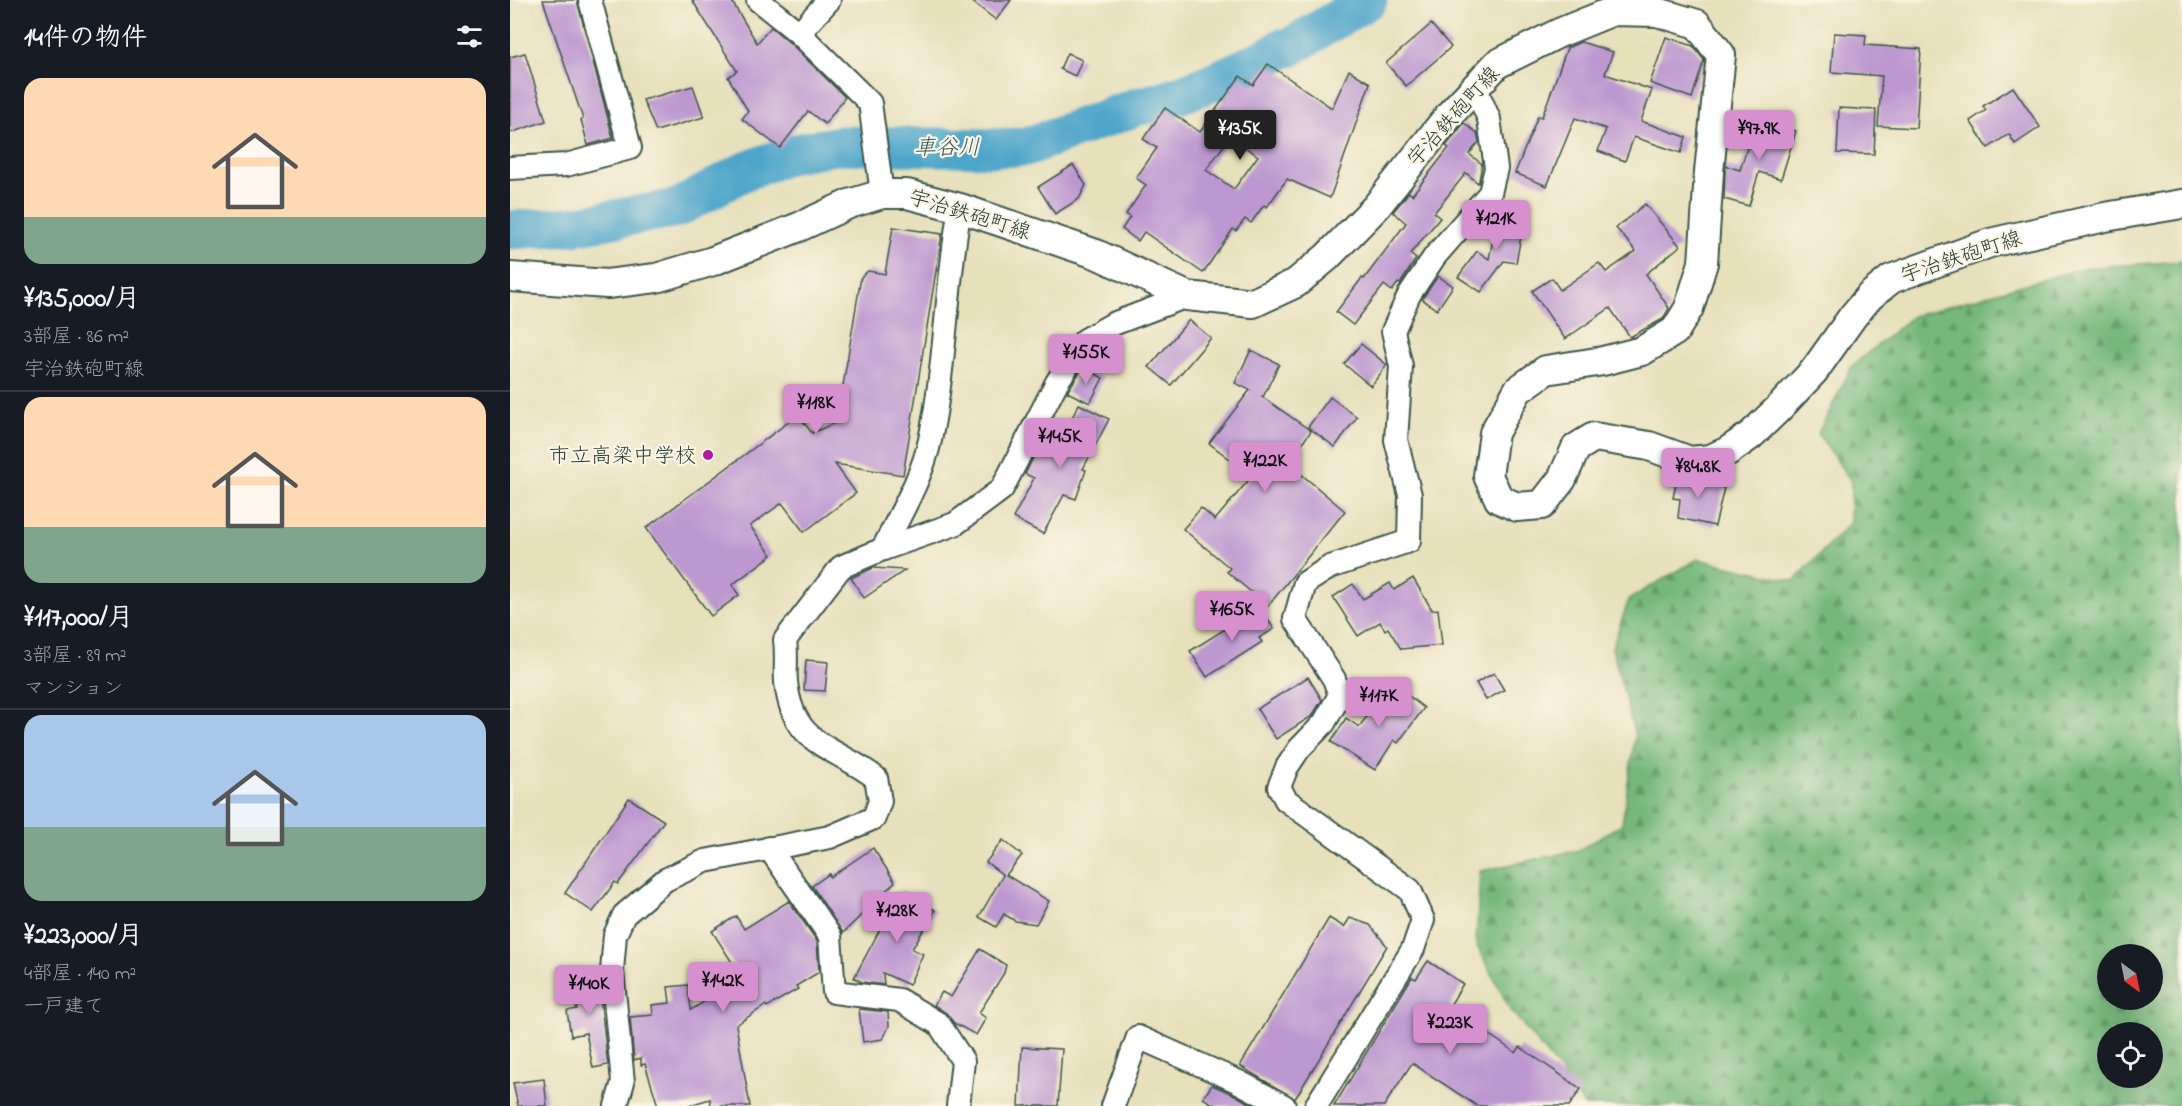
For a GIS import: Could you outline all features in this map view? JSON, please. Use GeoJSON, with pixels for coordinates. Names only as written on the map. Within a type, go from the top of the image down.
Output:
{"type":"FeatureCollection","features":[{"type":"Feature","properties":{"kind":"main road","name":"宇治鉄砲町線"},"geometry":{"type":"LineString","coordinates":[[510,277],[607,284],[656,278],[712,261],[799,227],[849,204],[880,184],[960,208],[1096,254],[1187,296],[1253,303],[1296,283],[1327,257],[1376,207],[1451,113],[1497,64],[1559,33],[1613,11],[1657,12],[1697,24],[1720,55],[1703,263],[1689,309],[1675,331],[1642,351],[1603,361],[1546,370],[1518,390],[1494,433],[1488,476],[1499,499],[1517,507],[1542,505],[1562,479],[1576,448],[1594,437],[1649,446],[1690,461],[1710,459],[1728,451],[1751,435],[1779,408],[1814,371],[1870,296],[1891,279],[1990,243],[2094,219],[2182,204]]}},
{"type":"Feature","properties":{"kind":"street"},"geometry":{"type":"LineString","coordinates":[[510,168],[566,165],[630,148],[590,0]]}},
{"type":"Feature","properties":{"kind":"street"},"geometry":{"type":"LineString","coordinates":[[758,0],[799,33],[870,103],[880,184]]}},
{"type":"Feature","properties":{"kind":"street"},"geometry":{"type":"LineString","coordinates":[[799,33],[829,0]]}},
{"type":"Feature","properties":{"kind":"street"},"geometry":{"type":"LineString","coordinates":[[1316,1106],[1413,949],[1423,920],[1410,890],[1286,800],[1279,787],[1287,767],[1299,749],[1324,723],[1340,695],[1334,679],[1295,619],[1305,583],[1330,567],[1409,541],[1410,495],[1396,440],[1401,366],[1393,332],[1410,295],[1435,256],[1490,193],[1496,168],[1489,119],[1475,87]]}},
{"type":"Feature","properties":{"kind":"street"},"geometry":{"type":"LineString","coordinates":[[883,549],[916,482],[930,441],[941,364],[951,255],[960,208]]}},
{"type":"Feature","properties":{"kind":"street"},"geometry":{"type":"LineString","coordinates":[[616,1106],[623,1082],[612,971],[615,935],[624,915],[665,880],[705,861],[830,837],[874,818],[880,801],[876,778],[858,764],[813,741],[797,722],[786,681],[785,640],[841,567],[883,549],[955,524],[1002,489],[1057,382],[1085,340],[1113,324],[1187,296]]}},
{"type":"Feature","properties":{"kind":"street"},"geometry":{"type":"LineString","coordinates":[[769,848],[830,936],[834,992],[899,1000],[939,1024],[963,1061],[958,1106]]}},
{"type":"Feature","properties":{"kind":"street"},"geometry":{"type":"LineString","coordinates":[[1113,1106],[1138,1037],[1239,1082],[1284,1106]]}},
{"type":"Feature","properties":{"kind":"green space"},"geometry":{"type":"Polygon","coordinates":[[[2182,261],[2182,1106],[1585,1106],[1562,1073],[1510,1009],[1476,944],[1480,871],[1579,850],[1622,824],[1635,736],[1612,648],[1629,599],[1698,559],[1794,581],[1850,523],[1851,481],[1818,434],[1852,366],[1913,316],[2083,268],[2182,261]]]}},
{"type":"Feature","properties":{"kind":"building"},"geometry":{"type":"Polygon","coordinates":[[[543,0],[577,0],[613,138],[588,145],[581,120],[583,119],[543,0]]]}},
{"type":"Feature","properties":{"kind":"building"},"geometry":{"type":"Polygon","coordinates":[[[692,0],[731,0],[757,43],[771,27],[790,43],[845,97],[825,124],[808,111],[780,148],[742,119],[748,111],[728,77],[737,71],[692,0]]]}},
{"type":"Feature","properties":{"kind":"building"},"geometry":{"type":"Polygon","coordinates":[[[970,0],[1011,0],[996,20],[970,0]]]}},
{"type":"Feature","properties":{"kind":"building"},"geometry":{"type":"Polygon","coordinates":[[[1431,24],[1451,47],[1406,86],[1386,63],[1431,24]]]}},
{"type":"Feature","properties":{"kind":"building"},"geometry":{"type":"Polygon","coordinates":[[[1834,33],[1866,35],[1865,45],[1921,49],[1916,128],[1878,126],[1882,76],[1831,72],[1834,33]]]}},
{"type":"Feature","properties":{"kind":"building"},"geometry":{"type":"Polygon","coordinates":[[[1666,37],[1693,46],[1704,60],[1692,98],[1650,83],[1666,37]]]}},
{"type":"Feature","properties":{"kind":"building"},"geometry":{"type":"Polygon","coordinates":[[[1581,42],[1613,52],[1605,74],[1652,90],[1641,121],[1686,137],[1681,153],[1634,137],[1625,161],[1598,151],[1606,129],[1575,118],[1547,186],[1515,173],[1538,116],[1542,117],[1567,48],[1581,42]]]}},
{"type":"Feature","properties":{"kind":"building"},"geometry":{"type":"Polygon","coordinates":[[[525,53],[546,121],[510,133],[510,57],[525,53]]]}},
{"type":"Feature","properties":{"kind":"building"},"geometry":{"type":"Polygon","coordinates":[[[1067,53],[1082,60],[1075,76],[1060,69],[1067,53]]]}},
{"type":"Feature","properties":{"kind":"building"},"geometry":{"type":"Polygon","coordinates":[[[1268,64],[1332,108],[1349,70],[1370,83],[1330,198],[1287,179],[1267,207],[1264,205],[1251,223],[1245,219],[1236,231],[1233,229],[1203,273],[1144,232],[1138,241],[1122,229],[1130,217],[1126,214],[1146,185],[1136,178],[1157,148],[1143,139],[1165,108],[1200,132],[1240,76],[1253,85],[1268,64]],[[1230,137],[1206,170],[1234,189],[1258,156],[1230,137]]]}},
{"type":"Feature","properties":{"kind":"building"},"geometry":{"type":"Polygon","coordinates":[[[693,86],[704,117],[656,131],[643,100],[693,86]]]}},
{"type":"Feature","properties":{"kind":"building"},"geometry":{"type":"Polygon","coordinates":[[[2013,87],[2040,127],[2015,144],[2009,134],[1988,148],[1970,121],[1986,110],[1983,106],[2013,87]]]}},
{"type":"Feature","properties":{"kind":"building"},"geometry":{"type":"Polygon","coordinates":[[[1839,108],[1876,110],[1874,154],[1837,153],[1839,108]]]}},
{"type":"Feature","properties":{"kind":"building"},"geometry":{"type":"Polygon","coordinates":[[[1757,118],[1796,131],[1781,179],[1759,172],[1749,206],[1724,199],[1725,173],[1726,166],[1740,170],[1757,118]]]}},
{"type":"Feature","properties":{"kind":"building"},"geometry":{"type":"Polygon","coordinates":[[[1464,123],[1477,133],[1479,142],[1469,154],[1482,164],[1478,183],[1466,173],[1434,213],[1440,218],[1410,254],[1416,259],[1400,284],[1398,283],[1392,291],[1384,285],[1353,325],[1336,312],[1406,223],[1393,212],[1409,192],[1412,195],[1449,148],[1446,146],[1464,123]]]}},
{"type":"Feature","properties":{"kind":"building"},"geometry":{"type":"Polygon","coordinates":[[[1073,165],[1086,185],[1079,199],[1055,214],[1038,187],[1073,165]]]}},
{"type":"Feature","properties":{"kind":"building"},"geometry":{"type":"Polygon","coordinates":[[[1645,204],[1680,246],[1646,274],[1669,308],[1663,319],[1630,337],[1610,308],[1565,339],[1532,291],[1552,278],[1560,290],[1599,263],[1606,272],[1636,251],[1616,228],[1645,204]]]}},
{"type":"Feature","properties":{"kind":"building"},"geometry":{"type":"Polygon","coordinates":[[[1499,210],[1525,215],[1516,263],[1504,261],[1481,292],[1458,277],[1477,251],[1489,259],[1499,210]]]}},
{"type":"Feature","properties":{"kind":"building"},"geometry":{"type":"Polygon","coordinates":[[[893,227],[942,234],[903,475],[835,464],[856,493],[804,532],[782,503],[750,526],[772,555],[732,585],[739,595],[711,616],[646,528],[798,415],[812,433],[837,422],[861,277],[868,271],[885,274],[893,227]]]}},
{"type":"Feature","properties":{"kind":"building"},"geometry":{"type":"Polygon","coordinates":[[[1438,276],[1453,286],[1437,310],[1422,299],[1438,276]]]}},
{"type":"Feature","properties":{"kind":"building"},"geometry":{"type":"Polygon","coordinates":[[[1189,320],[1211,338],[1171,385],[1149,367],[1189,320]]]}},
{"type":"Feature","properties":{"kind":"building"},"geometry":{"type":"Polygon","coordinates":[[[1361,344],[1387,365],[1371,386],[1344,364],[1361,344]]]}},
{"type":"Feature","properties":{"kind":"building"},"geometry":{"type":"Polygon","coordinates":[[[1251,350],[1279,364],[1263,397],[1261,396],[1311,431],[1288,463],[1345,511],[1268,606],[1227,572],[1230,568],[1183,529],[1201,508],[1215,520],[1252,476],[1209,443],[1250,390],[1235,383],[1251,350]]]}},
{"type":"Feature","properties":{"kind":"building"},"geometry":{"type":"Polygon","coordinates":[[[1083,367],[1103,378],[1090,403],[1067,392],[1083,367]]]}},
{"type":"Feature","properties":{"kind":"building"},"geometry":{"type":"Polygon","coordinates":[[[1330,397],[1357,417],[1335,447],[1308,427],[1330,397]]]}},
{"type":"Feature","properties":{"kind":"building"},"geometry":{"type":"Polygon","coordinates":[[[1079,404],[1109,419],[1083,469],[1086,470],[1076,499],[1064,495],[1043,534],[1013,518],[1034,478],[1025,474],[1040,444],[1055,451],[1079,404]]]}},
{"type":"Feature","properties":{"kind":"building"},"geometry":{"type":"Polygon","coordinates":[[[1678,474],[1692,477],[1713,475],[1711,485],[1724,488],[1715,526],[1678,518],[1680,499],[1673,498],[1678,474]]]}},
{"type":"Feature","properties":{"kind":"building"},"geometry":{"type":"Polygon","coordinates":[[[873,568],[905,570],[864,598],[851,578],[873,568]]]}},
{"type":"Feature","properties":{"kind":"building"},"geometry":{"type":"Polygon","coordinates":[[[1413,578],[1432,610],[1438,609],[1442,645],[1401,649],[1388,628],[1385,630],[1380,622],[1358,636],[1333,597],[1353,584],[1363,599],[1390,583],[1394,590],[1413,578]]]}},
{"type":"Feature","properties":{"kind":"building"},"geometry":{"type":"Polygon","coordinates":[[[1260,607],[1274,629],[1259,638],[1262,642],[1207,677],[1190,651],[1260,607]]]}},
{"type":"Feature","properties":{"kind":"building"},"geometry":{"type":"Polygon","coordinates":[[[806,660],[828,662],[825,691],[804,690],[806,660]]]}},
{"type":"Feature","properties":{"kind":"building"},"geometry":{"type":"Polygon","coordinates":[[[1494,673],[1504,690],[1486,700],[1476,683],[1494,673]]]}},
{"type":"Feature","properties":{"kind":"building"},"geometry":{"type":"Polygon","coordinates":[[[1308,677],[1322,700],[1312,716],[1276,739],[1257,709],[1308,677]]]}},
{"type":"Feature","properties":{"kind":"building"},"geometry":{"type":"Polygon","coordinates":[[[1392,683],[1424,708],[1398,743],[1394,740],[1375,770],[1331,742],[1346,718],[1359,727],[1392,683]]]}},
{"type":"Feature","properties":{"kind":"building"},"geometry":{"type":"Polygon","coordinates":[[[629,798],[664,821],[618,884],[615,882],[593,912],[565,893],[629,798]]]}},
{"type":"Feature","properties":{"kind":"building"},"geometry":{"type":"Polygon","coordinates":[[[1003,840],[1022,855],[1006,875],[1049,901],[1036,924],[1015,921],[1004,914],[996,927],[979,917],[1003,875],[986,862],[1003,840]]]}},
{"type":"Feature","properties":{"kind":"building"},"geometry":{"type":"Polygon","coordinates":[[[873,848],[895,882],[843,933],[812,886],[829,874],[830,877],[873,848]]]}},
{"type":"Feature","properties":{"kind":"building"},"geometry":{"type":"Polygon","coordinates":[[[901,890],[935,910],[912,949],[923,954],[909,985],[883,973],[884,985],[862,982],[854,978],[901,890]]]}},
{"type":"Feature","properties":{"kind":"building"},"geometry":{"type":"Polygon","coordinates":[[[789,901],[817,941],[819,972],[796,986],[798,989],[767,1007],[766,1005],[736,1025],[750,1106],[711,1106],[710,1099],[686,1106],[658,1106],[645,1064],[641,1065],[641,1058],[634,1060],[630,1017],[653,1015],[652,1005],[670,1003],[668,987],[688,985],[691,1010],[742,978],[712,931],[736,916],[744,929],[789,901]]]}},
{"type":"Feature","properties":{"kind":"building"},"geometry":{"type":"Polygon","coordinates":[[[1329,918],[1344,927],[1350,918],[1370,925],[1387,946],[1295,1099],[1240,1066],[1329,918]]]}},
{"type":"Feature","properties":{"kind":"building"},"geometry":{"type":"Polygon","coordinates":[[[980,949],[1006,965],[1004,973],[979,1013],[986,1018],[976,1035],[954,1023],[946,1013],[934,1005],[942,992],[951,997],[980,949]]]}},
{"type":"Feature","properties":{"kind":"building"},"geometry":{"type":"Polygon","coordinates":[[[1428,961],[1463,984],[1449,1007],[1516,1053],[1520,1047],[1581,1089],[1569,1106],[1477,1106],[1412,1063],[1384,1106],[1334,1106],[1412,977],[1416,979],[1428,961]]]}},
{"type":"Feature","properties":{"kind":"building"},"geometry":{"type":"Polygon","coordinates":[[[597,970],[608,1065],[593,1068],[586,1033],[571,1036],[567,1011],[577,1009],[573,972],[597,970]]]}},
{"type":"Feature","properties":{"kind":"building"},"geometry":{"type":"Polygon","coordinates":[[[859,1009],[888,1012],[889,1026],[883,1039],[863,1042],[859,1009]]]}},
{"type":"Feature","properties":{"kind":"building"},"geometry":{"type":"Polygon","coordinates":[[[1022,1047],[1062,1049],[1058,1106],[1019,1106],[1022,1047]]]}},
{"type":"Feature","properties":{"kind":"building"},"geometry":{"type":"Polygon","coordinates":[[[544,1079],[547,1106],[518,1106],[513,1083],[544,1079]]]}},
{"type":"Feature","properties":{"kind":"building"},"geometry":{"type":"Polygon","coordinates":[[[1212,1085],[1255,1106],[1216,1106],[1203,1098],[1212,1085]]]}},
{"type":"Feature","properties":{"kind":"waterway","name":"車谷川"},"geometry":{"type":"LineString","coordinates":[[510,230],[573,226],[678,208],[743,172],[794,153],[841,145],[1026,147],[1210,83],[1280,51],[1281,48],[1289,48],[1368,0]]}},
{"type":"Feature","properties":{"kind":"place","name":"市立高梁中学校"},"geometry":{"type":"Point","coordinates":[708,455]}}]}
